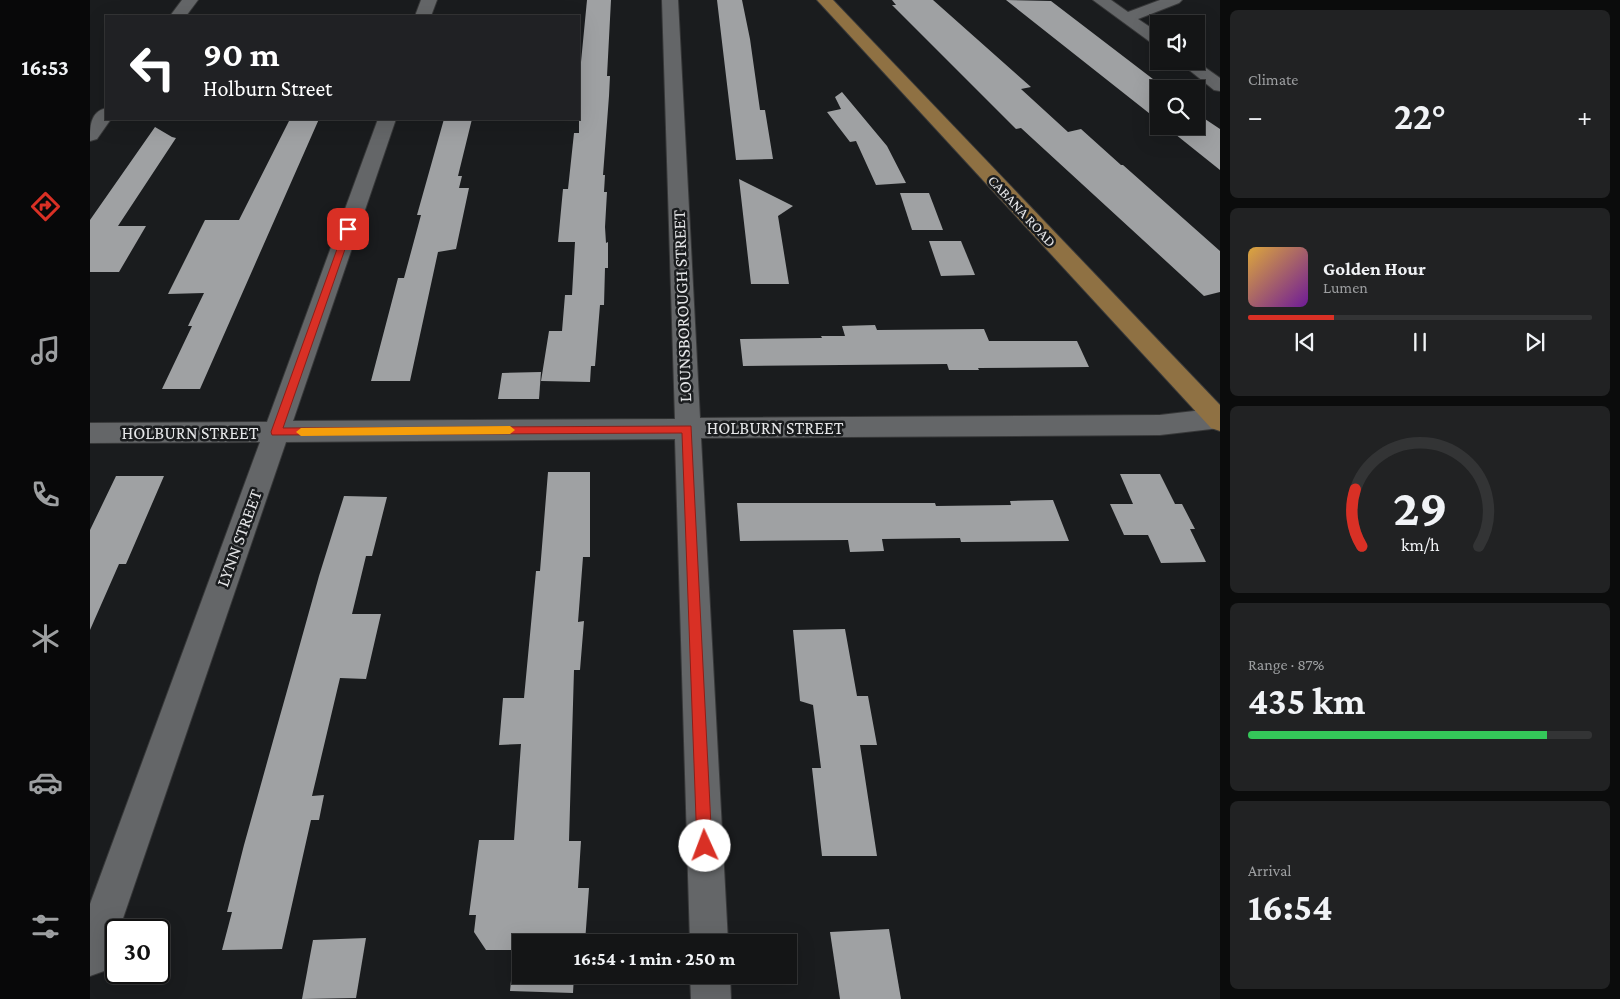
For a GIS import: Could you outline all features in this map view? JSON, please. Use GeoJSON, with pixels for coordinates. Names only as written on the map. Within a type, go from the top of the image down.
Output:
{"type":"FeatureCollection","features":[{"type":"Feature","properties":{"kind":"main road","name":"CABANA ROAD"},"geometry":{"type":"LineString","coordinates":[[825,0],[1219,419]]}},
{"type":"Feature","properties":{"kind":"street"},"geometry":{"type":"LineString","coordinates":[[179,15],[190,0]]}},
{"type":"Feature","properties":{"kind":"street"},"geometry":{"type":"LineString","coordinates":[[423,15],[429,0]]}},
{"type":"Feature","properties":{"kind":"street","name":"LOUNSBOROUGH STREET"},"geometry":{"type":"LineString","coordinates":[[670,0],[709,934]]}},
{"type":"Feature","properties":{"kind":"street"},"geometry":{"type":"LineString","coordinates":[[1101,0],[1150,35]]}},
{"type":"Feature","properties":{"kind":"street"},"geometry":{"type":"LineString","coordinates":[[1126,18],[1174,0]]}},
{"type":"Feature","properties":{"kind":"street"},"geometry":{"type":"LineString","coordinates":[[1198,70],[1220,86]]}},
{"type":"Feature","properties":{"kind":"street"},"geometry":{"type":"LineString","coordinates":[[90,134],[105,114]]}},
{"type":"Feature","properties":{"kind":"street","name":"LYNN STREET"},"geometry":{"type":"LineString","coordinates":[[90,957],[387,120]]}},
{"type":"Feature","properties":{"kind":"street","name":"HOLBURN STREET"},"geometry":{"type":"LineString","coordinates":[[90,433],[1160,426],[1219,419]]}},
{"type":"Feature","properties":{"kind":"street"},"geometry":{"type":"LineString","coordinates":[[710,984],[711,999]]}},
{"type":"Feature","properties":{"kind":"building"},"geometry":{"type":"Polygon","coordinates":[[[587,0],[611,0],[607,76],[610,76],[603,175],[605,175],[604,192],[607,192],[605,227],[606,243],[608,242],[608,268],[605,268],[604,305],[600,305],[595,366],[591,366],[590,382],[541,381],[549,331],[562,331],[565,295],[572,295],[575,242],[558,242],[563,189],[568,189],[574,133],[579,133],[581,62],[587,0]]]}},
{"type":"Feature","properties":{"kind":"building"},"geometry":{"type":"Polygon","coordinates":[[[717,0],[742,0],[750,39],[760,110],[765,110],[773,159],[736,160],[717,0]]]}},
{"type":"Feature","properties":{"kind":"building"},"geometry":{"type":"Polygon","coordinates":[[[892,0],[933,0],[1031,87],[1021,89],[1068,132],[1081,129],[1220,251],[1220,292],[1204,296],[1021,128],[1016,129],[892,5],[896,5],[892,0]]]}},
{"type":"Feature","properties":{"kind":"building"},"geometry":{"type":"Polygon","coordinates":[[[1006,0],[1051,1],[1154,80],[1150,80],[1150,114],[1006,0]]]}},
{"type":"Feature","properties":{"kind":"building"},"geometry":{"type":"Polygon","coordinates":[[[842,92],[887,146],[906,183],[876,185],[856,141],[850,142],[827,112],[841,109],[835,97],[842,92]]]}},
{"type":"Feature","properties":{"kind":"building"},"geometry":{"type":"Polygon","coordinates":[[[1205,119],[1220,129],[1220,170],[1176,135],[1205,135],[1205,119]]]}},
{"type":"Feature","properties":{"kind":"building"},"geometry":{"type":"Polygon","coordinates":[[[289,120],[319,120],[200,389],[162,389],[192,326],[188,326],[204,293],[168,294],[205,220],[239,220],[289,120]]]}},
{"type":"Feature","properties":{"kind":"building"},"geometry":{"type":"Polygon","coordinates":[[[444,120],[472,120],[458,176],[462,176],[459,188],[469,188],[456,249],[438,252],[410,381],[371,381],[398,278],[404,278],[421,215],[417,215],[444,120]]]}},
{"type":"Feature","properties":{"kind":"building"},"geometry":{"type":"Polygon","coordinates":[[[155,127],[176,138],[118,226],[146,226],[119,272],[90,272],[90,220],[155,127]]]}},
{"type":"Feature","properties":{"kind":"building"},"geometry":{"type":"Polygon","coordinates":[[[739,179],[793,206],[778,216],[789,284],[751,284],[739,179]]]}},
{"type":"Feature","properties":{"kind":"building"},"geometry":{"type":"Polygon","coordinates":[[[900,193],[929,193],[943,230],[912,230],[900,193]]]}},
{"type":"Feature","properties":{"kind":"building"},"geometry":{"type":"Polygon","coordinates":[[[929,241],[961,241],[975,275],[941,276],[929,241]]]}},
{"type":"Feature","properties":{"kind":"building"},"geometry":{"type":"Polygon","coordinates":[[[875,325],[877,330],[984,329],[989,341],[1077,341],[1089,367],[949,370],[947,364],[743,366],[740,339],[845,336],[842,326],[875,325]]]}},
{"type":"Feature","properties":{"kind":"building"},"geometry":{"type":"Polygon","coordinates":[[[541,372],[539,399],[498,399],[502,373],[541,372]]]}},
{"type":"Feature","properties":{"kind":"building"},"geometry":{"type":"Polygon","coordinates":[[[548,472],[590,472],[590,557],[583,557],[578,622],[584,621],[580,670],[574,670],[569,841],[581,841],[578,888],[589,888],[586,934],[512,934],[512,950],[486,950],[474,932],[476,915],[469,915],[479,840],[514,840],[521,744],[499,745],[503,698],[524,698],[536,571],[540,571],[548,472]]]}},
{"type":"Feature","properties":{"kind":"building"},"geometry":{"type":"Polygon","coordinates":[[[1120,474],[1160,474],[1175,504],[1182,504],[1195,529],[1190,529],[1206,562],[1161,563],[1148,535],[1124,535],[1110,504],[1133,504],[1120,474]]]}},
{"type":"Feature","properties":{"kind":"building"},"geometry":{"type":"Polygon","coordinates":[[[116,476],[164,476],[126,564],[119,564],[90,630],[90,530],[116,476]]]}},
{"type":"Feature","properties":{"kind":"building"},"geometry":{"type":"Polygon","coordinates":[[[344,496],[387,497],[372,556],[366,556],[352,614],[381,614],[366,679],[340,678],[312,796],[324,795],[319,820],[311,820],[282,949],[222,950],[232,912],[227,912],[244,845],[319,576],[344,496]]]}},
{"type":"Feature","properties":{"kind":"building"},"geometry":{"type":"Polygon","coordinates":[[[1053,500],[1069,541],[961,542],[960,538],[882,539],[884,551],[850,552],[848,540],[740,541],[737,503],[935,503],[936,506],[1011,505],[1010,501],[1053,500]]]}},
{"type":"Feature","properties":{"kind":"building"},"geometry":{"type":"Polygon","coordinates":[[[845,629],[857,696],[868,696],[877,745],[860,745],[877,856],[822,856],[812,768],[821,768],[813,705],[800,701],[793,630],[845,629]]]}},
{"type":"Feature","properties":{"kind":"building"},"geometry":{"type":"Polygon","coordinates":[[[889,929],[901,999],[840,999],[830,932],[889,929]]]}},
{"type":"Feature","properties":{"kind":"building"},"geometry":{"type":"Polygon","coordinates":[[[366,938],[356,998],[302,999],[313,940],[366,938]]]}},
{"type":"Feature","properties":{"kind":"building"},"geometry":{"type":"Polygon","coordinates":[[[512,970],[512,984],[574,984],[573,993],[510,991],[512,970]]]}},
{"type":"Feature","properties":{"kind":"slow traffic"},"geometry":{"type":"LineString","coordinates":[[301,432],[510,430]]}},
{"type":"Feature","properties":{"kind":"route"},"geometry":{"type":"LineString","coordinates":[[348,229],[276,432],[687,429],[705,846]]}}]}
